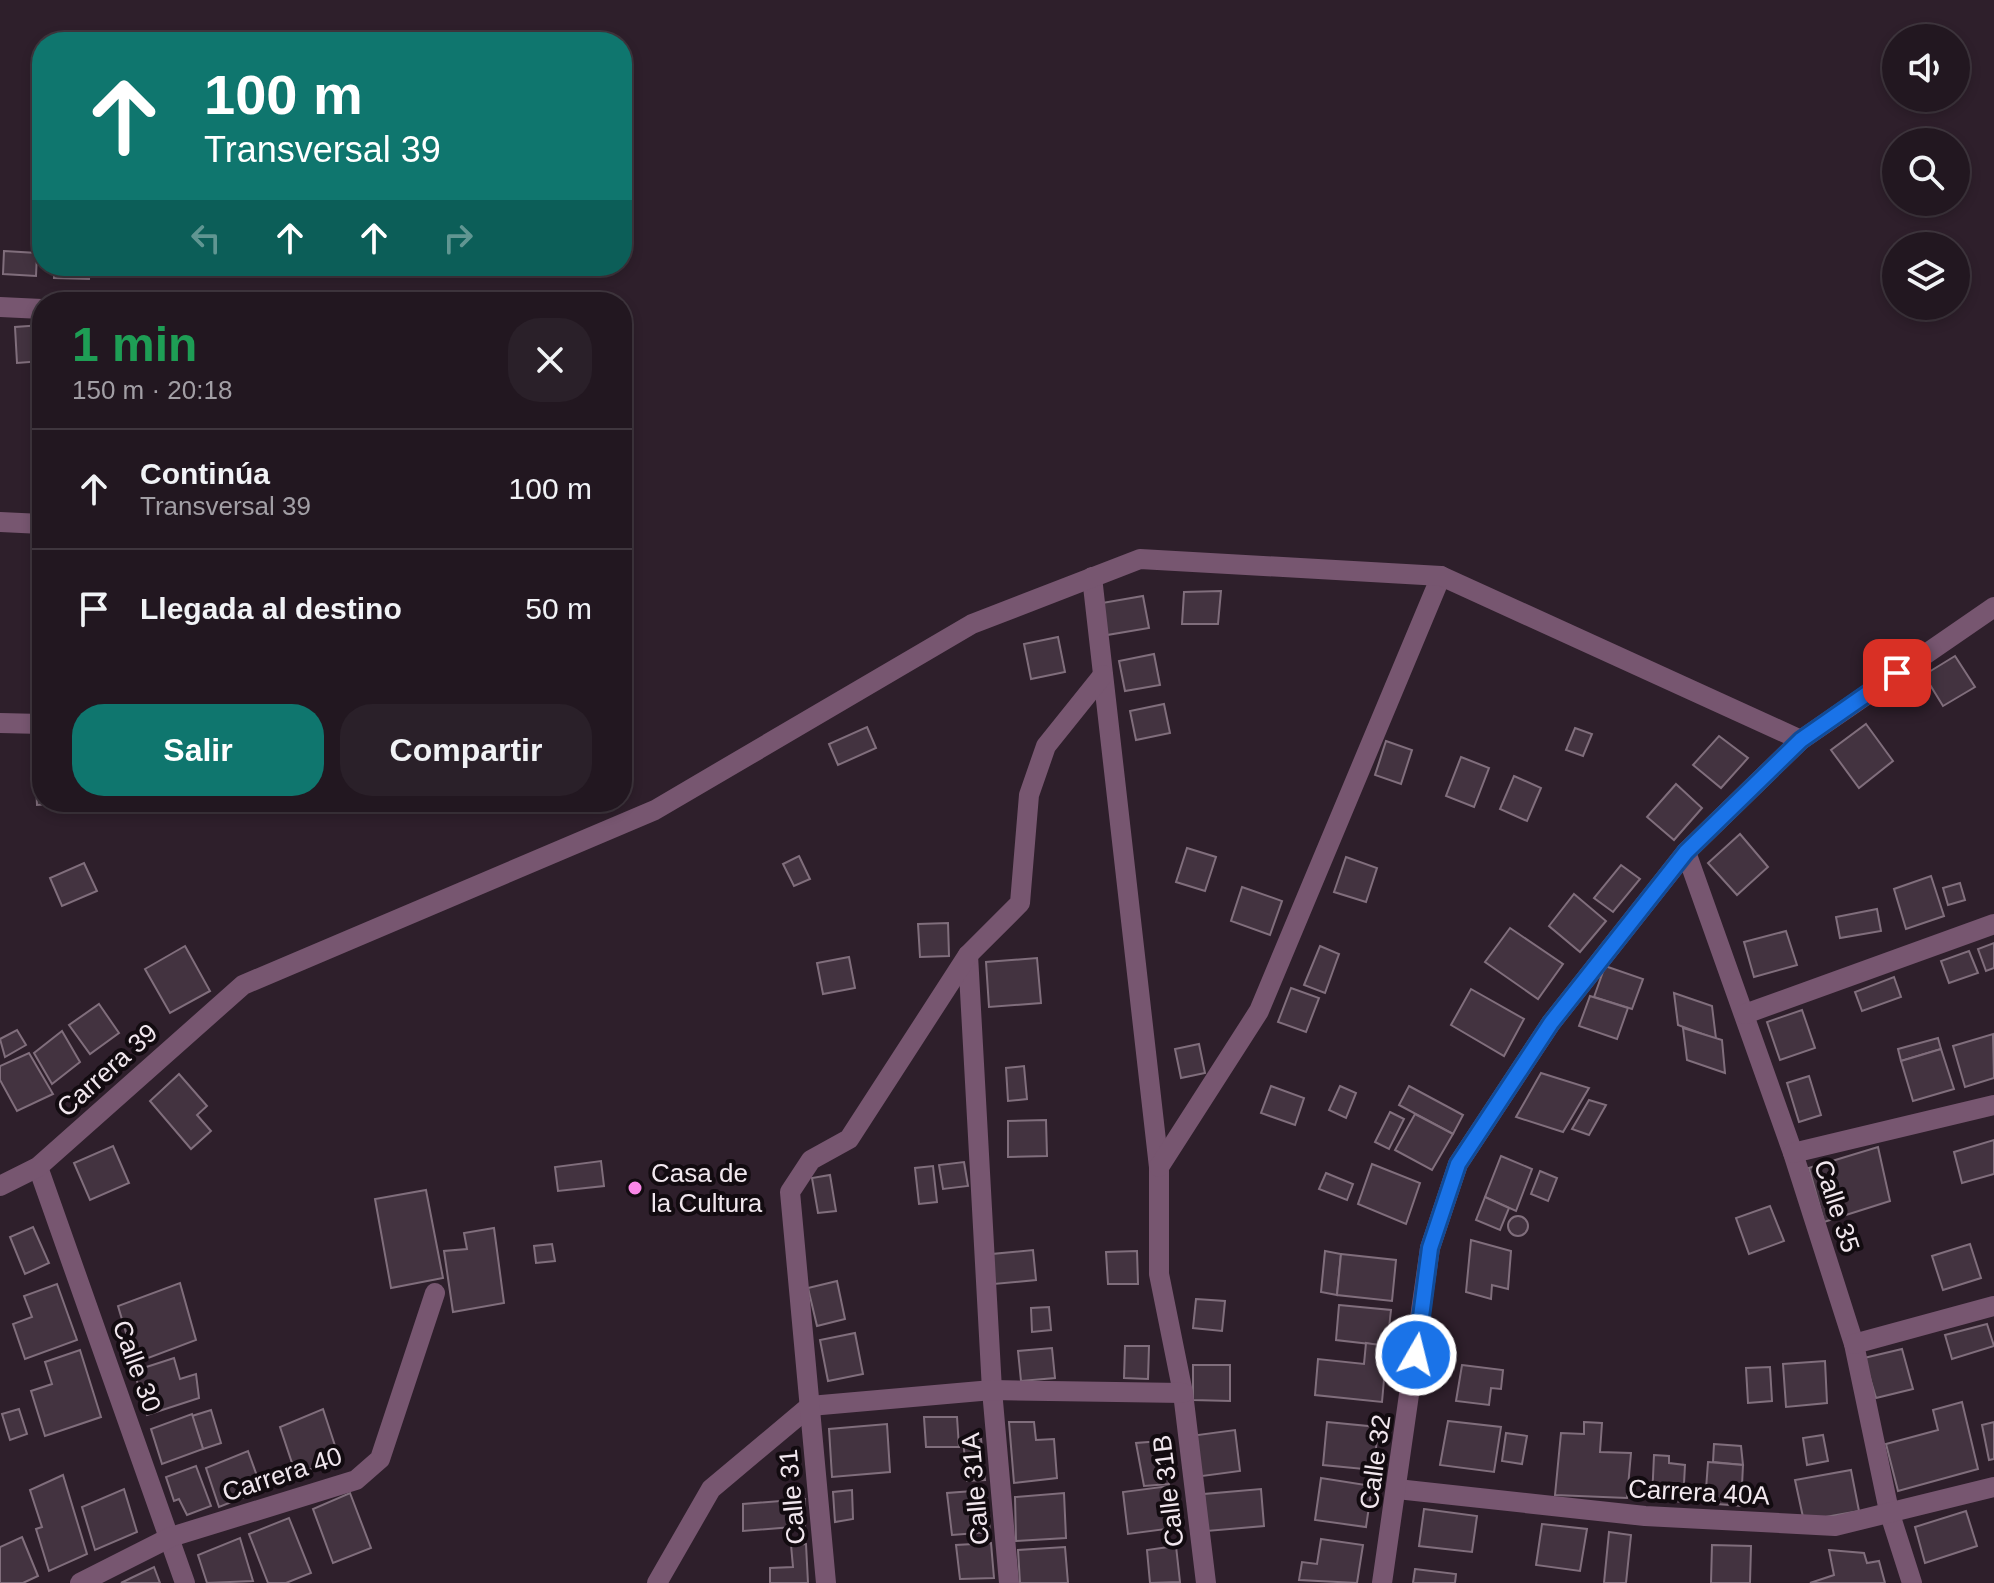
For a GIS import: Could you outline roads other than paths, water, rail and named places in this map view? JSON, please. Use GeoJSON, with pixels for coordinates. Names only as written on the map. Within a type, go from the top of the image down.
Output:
{"type":"FeatureCollection","features":[{"type":"Feature","properties":{"kind":"street"},"geometry":{"type":"LineString","coordinates":[[0,307],[32,309]]}},
{"type":"Feature","properties":{"kind":"street"},"geometry":{"type":"LineString","coordinates":[[0,522],[32,524]]}},
{"type":"Feature","properties":{"kind":"street","name":"Carrera 39"},"geometry":{"type":"LineString","coordinates":[[0,1186],[38,1167],[243,985],[655,810],[972,624],[1140,559],[1441,576]]}},
{"type":"Feature","properties":{"kind":"street"},"geometry":{"type":"LineString","coordinates":[[1159,1167],[1259,1011],[1441,576],[1801,740]]}},
{"type":"Feature","properties":{"kind":"street","name":"Calle 31B"},"geometry":{"type":"LineString","coordinates":[[1092,577],[1159,1167],[1159,1274],[1183,1393],[1206,1583]]}},
{"type":"Feature","properties":{"kind":"street","name":"Calle 32"},"geometry":{"type":"LineString","coordinates":[[1382,1583],[1430,1248],[1458,1164],[1551,1023],[1686,852],[1801,740],[1994,607]]}},
{"type":"Feature","properties":{"kind":"street","name":"Calle 31"},"geometry":{"type":"LineString","coordinates":[[826,1583],[790,1192],[811,1160],[849,1139],[968,955],[1020,903],[1029,795],[1046,746],[1103,675]]}},
{"type":"Feature","properties":{"kind":"street"},"geometry":{"type":"LineString","coordinates":[[0,723],[32,724]]}},
{"type":"Feature","properties":{"kind":"street","name":"Calle 35"},"geometry":{"type":"LineString","coordinates":[[1686,852],[1793,1153],[1854,1344],[1889,1511],[1912,1583]]}},
{"type":"Feature","properties":{"kind":"street"},"geometry":{"type":"LineString","coordinates":[[1745,1014],[1994,924]]}},
{"type":"Feature","properties":{"kind":"street","name":"Calle 31A"},"geometry":{"type":"LineString","coordinates":[[968,955],[992,1390],[1009,1583]]}},
{"type":"Feature","properties":{"kind":"street"},"geometry":{"type":"LineString","coordinates":[[1793,1153],[1994,1105]]}},
{"type":"Feature","properties":{"kind":"street","name":"Calle 30"},"geometry":{"type":"LineString","coordinates":[[38,1167],[185,1583]]}},
{"type":"Feature","properties":{"kind":"street","name":"Carrera 40"},"geometry":{"type":"LineString","coordinates":[[80,1583],[171,1537],[356,1480],[380,1459],[435,1293]]}},
{"type":"Feature","properties":{"kind":"street"},"geometry":{"type":"LineString","coordinates":[[1854,1344],[1994,1306]]}},
{"type":"Feature","properties":{"kind":"street"},"geometry":{"type":"LineString","coordinates":[[657,1583],[711,1489],[810,1406],[992,1390],[1183,1393]]}},
{"type":"Feature","properties":{"kind":"street","name":"Carrera 40A"},"geometry":{"type":"LineString","coordinates":[[1397,1489],[1645,1516],[1835,1526],[1994,1487]]}},
{"type":"Feature","properties":{"kind":"place","name":"Casa de la Cultura"},"geometry":{"type":"Point","coordinates":[635,1188]}}]}
